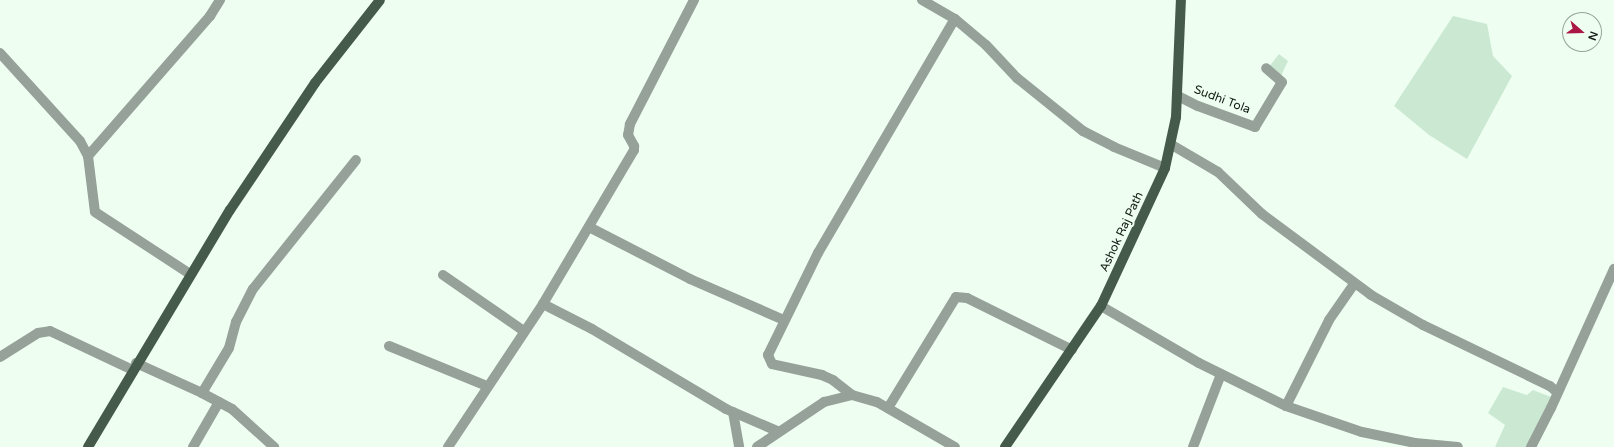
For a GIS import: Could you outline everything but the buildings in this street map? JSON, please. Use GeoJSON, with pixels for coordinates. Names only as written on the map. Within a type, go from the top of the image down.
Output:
{"type":"FeatureCollection","features":[{"type":"Feature","properties":{"kind":"main road"},"geometry":{"type":"LineString","coordinates":[[88,447],[190,274],[315,83],[380,0]]}},
{"type":"Feature","properties":{"kind":"main road","name":"Ashok Raj Path"},"geometry":{"type":"LineString","coordinates":[[1005,447],[1039,393],[1072,350],[1101,306],[1165,168],[1172,145],[1178,96],[1181,0]]}},
{"type":"Feature","properties":{"kind":"street"},"geometry":{"type":"LineString","coordinates":[[88,156],[210,16],[220,0]]}},
{"type":"Feature","properties":{"kind":"street"},"geometry":{"type":"LineString","coordinates":[[448,447],[487,386],[543,304],[634,150],[628,134],[630,124],[694,0]]}},
{"type":"Feature","properties":{"kind":"street"},"geometry":{"type":"LineString","coordinates":[[922,0],[955,19],[986,45],[1018,78],[1073,124],[1114,147],[1165,168]]}},
{"type":"Feature","properties":{"kind":"street"},"geometry":{"type":"LineString","coordinates":[[852,395],[833,380],[822,375],[772,364],[768,355],[818,253],[955,19]]}},
{"type":"Feature","properties":{"kind":"street"},"geometry":{"type":"LineString","coordinates":[[0,53],[80,141],[88,156],[95,212],[190,274]]}},
{"type":"Feature","properties":{"kind":"street","name":"Sudhi Tola"},"geometry":{"type":"LineString","coordinates":[[1178,96],[1198,106],[1255,127],[1282,82],[1266,68]]}},
{"type":"Feature","properties":{"kind":"street"},"geometry":{"type":"LineString","coordinates":[[1172,145],[1218,172],[1251,205],[1354,284],[1423,325],[1550,386],[1557,392]]}},
{"type":"Feature","properties":{"kind":"street"},"geometry":{"type":"LineString","coordinates":[[202,393],[230,348],[236,322],[253,289],[356,160]]}},
{"type":"Feature","properties":{"kind":"street"},"geometry":{"type":"LineString","coordinates":[[589,227],[690,279],[784,320]]}},
{"type":"Feature","properties":{"kind":"street"},"geometry":{"type":"LineString","coordinates":[[1531,447],[1614,269]]}},
{"type":"Feature","properties":{"kind":"street"},"geometry":{"type":"LineString","coordinates":[[443,275],[524,331]]}},
{"type":"Feature","properties":{"kind":"street"},"geometry":{"type":"LineString","coordinates":[[1286,406],[1329,320],[1354,284]]}},
{"type":"Feature","properties":{"kind":"street"},"geometry":{"type":"LineString","coordinates":[[888,408],[956,298],[967,298],[1072,350]]}},
{"type":"Feature","properties":{"kind":"street"},"geometry":{"type":"LineString","coordinates":[[543,304],[592,329],[733,412],[777,431]]}},
{"type":"Feature","properties":{"kind":"street"},"geometry":{"type":"LineString","coordinates":[[1101,306],[1221,374],[1286,406],[1362,432],[1415,443],[1458,447]]}},
{"type":"Feature","properties":{"kind":"street"},"geometry":{"type":"LineString","coordinates":[[0,357],[38,333],[50,331],[134,367],[202,393],[232,409],[274,447]]}},
{"type":"Feature","properties":{"kind":"street"},"geometry":{"type":"LineString","coordinates":[[389,346],[487,386]]}},
{"type":"Feature","properties":{"kind":"street"},"geometry":{"type":"LineString","coordinates":[[1193,447],[1221,374]]}},
{"type":"Feature","properties":{"kind":"street"},"geometry":{"type":"LineString","coordinates":[[757,447],[777,431],[824,402],[852,395],[864,397],[888,408],[955,447]]}},
{"type":"Feature","properties":{"kind":"street"},"geometry":{"type":"LineString","coordinates":[[193,447],[219,402]]}},
{"type":"Feature","properties":{"kind":"street"},"geometry":{"type":"LineString","coordinates":[[733,412],[739,447]]}},
{"type":"Feature","properties":{"kind":"green space"},"geometry":{"type":"Polygon","coordinates":[[[1453,16],[1487,24],[1493,56],[1512,76],[1467,159],[1429,135],[1394,106],[1453,16]]]}},
{"type":"Feature","properties":{"kind":"green space"},"geometry":{"type":"Polygon","coordinates":[[[1279,54],[1288,61],[1280,78],[1268,68],[1279,54]]]}},
{"type":"Feature","properties":{"kind":"green space"},"geometry":{"type":"Polygon","coordinates":[[[1503,387],[1527,395],[1533,390],[1551,397],[1527,447],[1495,447],[1505,425],[1488,413],[1503,387]]]}}]}
